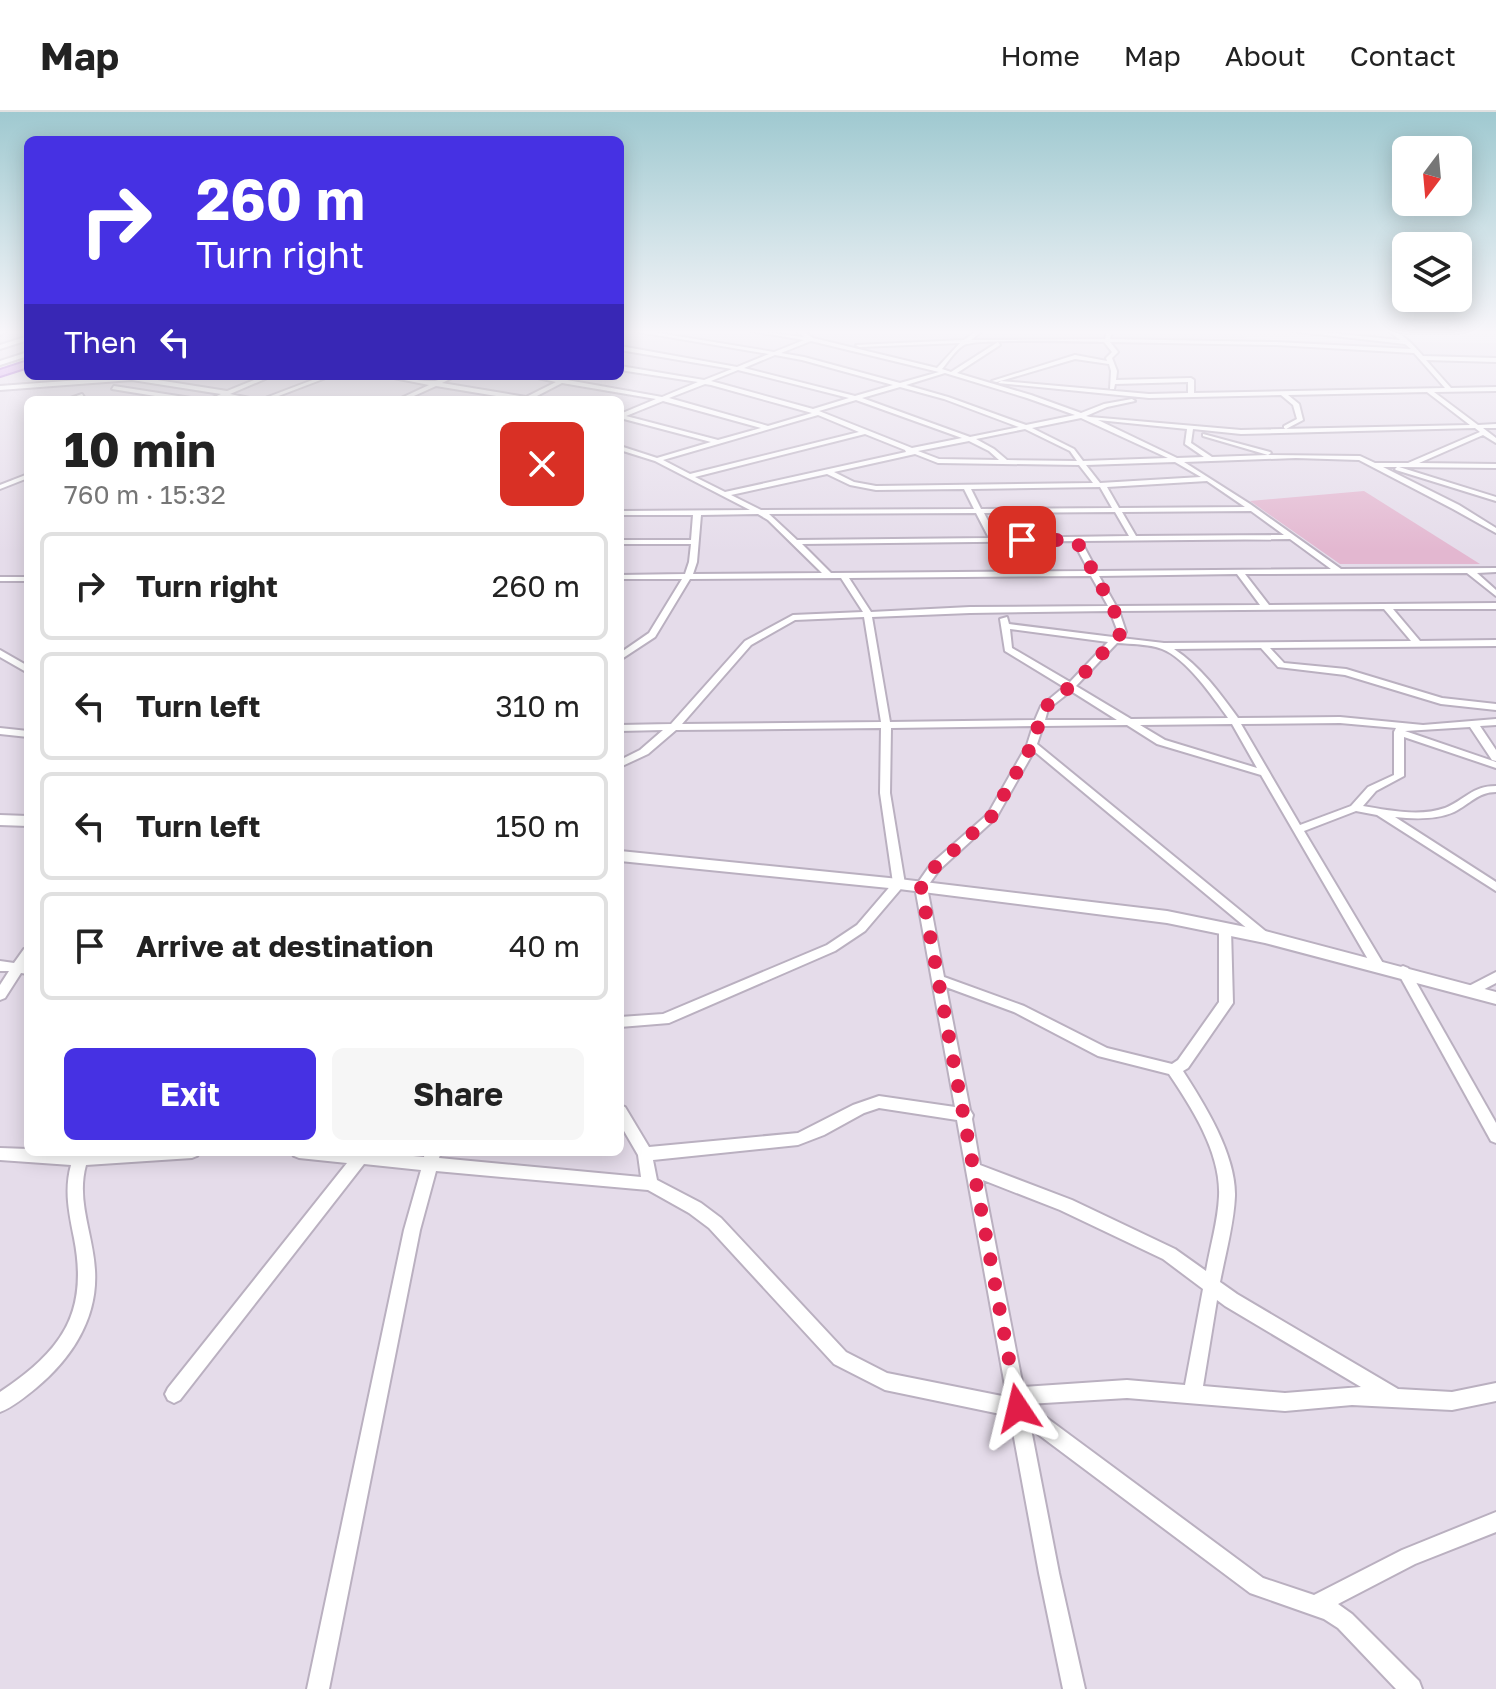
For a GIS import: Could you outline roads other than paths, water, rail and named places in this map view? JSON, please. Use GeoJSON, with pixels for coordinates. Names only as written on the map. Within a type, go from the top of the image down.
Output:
{"type":"FeatureCollection","features":[{"type":"Feature","properties":{"kind":"street"},"geometry":{"type":"LineString","coordinates":[[624,414],[650,405]]}},
{"type":"Feature","properties":{"kind":"street"},"geometry":{"type":"LineString","coordinates":[[684,405],[766,427]]}},
{"type":"Feature","properties":{"kind":"street"},"geometry":{"type":"LineString","coordinates":[[788,405],[815,412],[909,452],[951,463],[1084,463],[1172,457],[1360,458],[1496,531]]}},
{"type":"Feature","properties":{"kind":"street"},"geometry":{"type":"LineString","coordinates":[[657,460],[838,405]]}},
{"type":"Feature","properties":{"kind":"street"},"geometry":{"type":"LineString","coordinates":[[877,405],[968,439],[998,455],[1006,463]]}},
{"type":"Feature","properties":{"kind":"street"},"geometry":{"type":"LineString","coordinates":[[961,405],[1026,427],[1072,450],[1101,486],[1134,539]]}},
{"type":"Feature","properties":{"kind":"street"},"geometry":{"type":"LineString","coordinates":[[1047,405],[1083,417],[1172,457],[1338,570]]}},
{"type":"Feature","properties":{"kind":"street"},"geometry":{"type":"LineString","coordinates":[[1083,417],[1106,405]]}},
{"type":"Feature","properties":{"kind":"street"},"geometry":{"type":"LineString","coordinates":[[1280,431],[1300,421],[1296,405]]}},
{"type":"Feature","properties":{"kind":"street"},"geometry":{"type":"LineString","coordinates":[[1447,405],[1496,441]]}},
{"type":"Feature","properties":{"kind":"street"},"geometry":{"type":"LineString","coordinates":[[624,417],[717,442]]}},
{"type":"Feature","properties":{"kind":"street"},"geometry":{"type":"LineString","coordinates":[[724,494],[968,439],[1083,417],[1140,420],[1190,430],[1274,456]]}},
{"type":"Feature","properties":{"kind":"street"},"geometry":{"type":"LineString","coordinates":[[1190,430],[1496,426]]}},
{"type":"Feature","properties":{"kind":"street"},"geometry":{"type":"LineString","coordinates":[[1190,430],[1188,444],[1209,457]]}},
{"type":"Feature","properties":{"kind":"street"},"geometry":{"type":"LineString","coordinates":[[689,476],[865,432]]}},
{"type":"Feature","properties":{"kind":"street"},"geometry":{"type":"LineString","coordinates":[[1410,465],[1482,433]]}},
{"type":"Feature","properties":{"kind":"street"},"geometry":{"type":"LineString","coordinates":[[624,449],[657,460],[764,514],[829,575]]}},
{"type":"Feature","properties":{"kind":"street"},"geometry":{"type":"LineString","coordinates":[[1373,465],[1496,466]]}},
{"type":"Feature","properties":{"kind":"street"},"geometry":{"type":"LineString","coordinates":[[1384,465],[1496,499]]}},
{"type":"Feature","properties":{"kind":"street"},"geometry":{"type":"LineString","coordinates":[[1464,466],[1496,474]]}},
{"type":"Feature","properties":{"kind":"street"},"geometry":{"type":"LineString","coordinates":[[829,472],[862,487],[1101,486],[1208,479]]}},
{"type":"Feature","properties":{"kind":"street"},"geometry":{"type":"LineString","coordinates":[[0,487],[24,478]]}},
{"type":"Feature","properties":{"kind":"street"},"geometry":{"type":"LineString","coordinates":[[966,487],[995,541]]}},
{"type":"Feature","properties":{"kind":"street"},"geometry":{"type":"LineString","coordinates":[[624,513],[1250,509]]}},
{"type":"Feature","properties":{"kind":"street"},"geometry":{"type":"LineString","coordinates":[[624,654],[652,635],[688,576],[697,513]]}},
{"type":"Feature","properties":{"kind":"street"},"geometry":{"type":"LineString","coordinates":[[795,542],[1291,537]]}},
{"type":"Feature","properties":{"kind":"street"},"geometry":{"type":"LineString","coordinates":[[1076,540],[1122,625],[1150,645]]}},
{"type":"Feature","properties":{"kind":"street"},"geometry":{"type":"LineString","coordinates":[[624,542],[694,542]]}},
{"type":"Feature","properties":{"kind":"street"},"geometry":{"type":"LineString","coordinates":[[1469,570],[1496,594]]}},
{"type":"Feature","properties":{"kind":"street"},"geometry":{"type":"LineString","coordinates":[[624,577],[1496,570]]}},
{"type":"Feature","properties":{"kind":"street"},"geometry":{"type":"LineString","coordinates":[[1238,571],[1266,607]]}},
{"type":"Feature","properties":{"kind":"street"},"geometry":{"type":"LineString","coordinates":[[624,1022],[664,1019],[831,948],[861,928],[899,884],[885,793],[886,725],[867,612],[843,575]]}},
{"type":"Feature","properties":{"kind":"street"},"geometry":{"type":"LineString","coordinates":[[0,579],[24,579]]}},
{"type":"Feature","properties":{"kind":"street"},"geometry":{"type":"LineString","coordinates":[[0,590],[14,579]]}},
{"type":"Feature","properties":{"kind":"street"},"geometry":{"type":"LineString","coordinates":[[1386,606],[1418,644]]}},
{"type":"Feature","properties":{"kind":"street"},"geometry":{"type":"LineString","coordinates":[[624,762],[644,752],[676,725],[748,643],[785,621],[867,612],[1000,609],[1496,606]]}},
{"type":"Feature","properties":{"kind":"street"},"geometry":{"type":"LineString","coordinates":[[1000,609],[1006,626],[1006,645],[1012,653],[1181,750],[1264,773]]}},
{"type":"Feature","properties":{"kind":"street"},"geometry":{"type":"LineString","coordinates":[[1074,1689],[921,887],[935,867],[992,816],[1032,745],[1036,724],[1047,704],[1072,686],[1116,641],[1122,625]]}},
{"type":"Feature","properties":{"kind":"street"},"geometry":{"type":"LineString","coordinates":[[1006,626],[1164,646],[1496,643]]}},
{"type":"Feature","properties":{"kind":"street"},"geometry":{"type":"LineString","coordinates":[[1263,645],[1281,665],[1346,672],[1441,701],[1496,707]]}},
{"type":"Feature","properties":{"kind":"street"},"geometry":{"type":"LineString","coordinates":[[1164,646],[1206,684],[1234,723],[1378,965]]}},
{"type":"Feature","properties":{"kind":"street"},"geometry":{"type":"LineString","coordinates":[[0,653],[24,668]]}},
{"type":"Feature","properties":{"kind":"street"},"geometry":{"type":"LineString","coordinates":[[624,728],[1340,720],[1401,730],[1496,765]]}},
{"type":"Feature","properties":{"kind":"street"},"geometry":{"type":"LineString","coordinates":[[1401,730],[1496,722]]}},
{"type":"Feature","properties":{"kind":"street"},"geometry":{"type":"LineString","coordinates":[[1474,725],[1496,758]]}},
{"type":"Feature","properties":{"kind":"street"},"geometry":{"type":"LineString","coordinates":[[1297,830],[1355,808],[1372,789],[1399,776],[1401,730]]}},
{"type":"Feature","properties":{"kind":"street"},"geometry":{"type":"LineString","coordinates":[[0,731],[24,734]]}},
{"type":"Feature","properties":{"kind":"street"},"geometry":{"type":"LineString","coordinates":[[1032,745],[1265,937]]}},
{"type":"Feature","properties":{"kind":"street"},"geometry":{"type":"LineString","coordinates":[[1355,808],[1382,814],[1444,812],[1477,790],[1496,789]]}},
{"type":"Feature","properties":{"kind":"street"},"geometry":{"type":"LineString","coordinates":[[1382,814],[1496,887]]}},
{"type":"Feature","properties":{"kind":"street"},"geometry":{"type":"LineString","coordinates":[[0,820],[24,821]]}},
{"type":"Feature","properties":{"kind":"street"},"geometry":{"type":"LineString","coordinates":[[624,856],[1101,907],[1265,937],[1496,998]]}},
{"type":"Feature","properties":{"kind":"street"},"geometry":{"type":"LineString","coordinates":[[1174,1070],[1183,1064],[1226,1003],[1225,929]]}},
{"type":"Feature","properties":{"kind":"street"},"geometry":{"type":"LineString","coordinates":[[0,966],[22,969]]}},
{"type":"Feature","properties":{"kind":"street"},"geometry":{"type":"LineString","coordinates":[[0,995],[22,969]]}},
{"type":"Feature","properties":{"kind":"street"},"geometry":{"type":"LineString","coordinates":[[1403,971],[1496,1137]]}},
{"type":"Feature","properties":{"kind":"street"},"geometry":{"type":"LineString","coordinates":[[1470,991],[1496,977]]}},
{"type":"Feature","properties":{"kind":"street"},"geometry":{"type":"LineString","coordinates":[[940,980],[1019,1009],[1103,1052],[1174,1070],[1206,1116],[1224,1165],[1227,1207],[1193,1393]]}},
{"type":"Feature","properties":{"kind":"street"},"geometry":{"type":"LineString","coordinates":[[645,1154],[798,1139],[817,1134],[868,1104],[879,1102],[966,1115]]}},
{"type":"Feature","properties":{"kind":"street"},"geometry":{"type":"LineString","coordinates":[[624,1118],[645,1154],[650,1184]]}},
{"type":"Feature","properties":{"kind":"street"},"geometry":{"type":"LineString","coordinates":[[0,1154],[24,1154]]}},
{"type":"Feature","properties":{"kind":"street"},"geometry":{"type":"LineString","coordinates":[[0,1403],[52,1361],[69,1340],[86,1308],[88,1267],[75,1210],[74,1184],[82,1156]]}},
{"type":"Feature","properties":{"kind":"street"},"geometry":{"type":"LineString","coordinates":[[349,1156],[431,1158],[650,1184],[695,1208],[715,1223],[840,1358],[860,1371],[912,1388],[1017,1402],[1127,1389],[1285,1402],[1352,1396],[1452,1401],[1496,1392]]}},
{"type":"Feature","properties":{"kind":"street"},"geometry":{"type":"LineString","coordinates":[[174,1394],[361,1157]]}},
{"type":"Feature","properties":{"kind":"street"},"geometry":{"type":"LineString","coordinates":[[318,1689],[412,1230],[431,1158]]}},
{"type":"Feature","properties":{"kind":"street"},"geometry":{"type":"LineString","coordinates":[[976,1170],[1169,1254],[1231,1300],[1397,1399]]}},
{"type":"Feature","properties":{"kind":"street"},"geometry":{"type":"LineString","coordinates":[[1017,1402],[1257,1586],[1277,1596],[1316,1605],[1345,1621],[1411,1689]]}},
{"type":"Feature","properties":{"kind":"street"},"geometry":{"type":"LineString","coordinates":[[1316,1605],[1409,1557],[1496,1522]]}}]}
